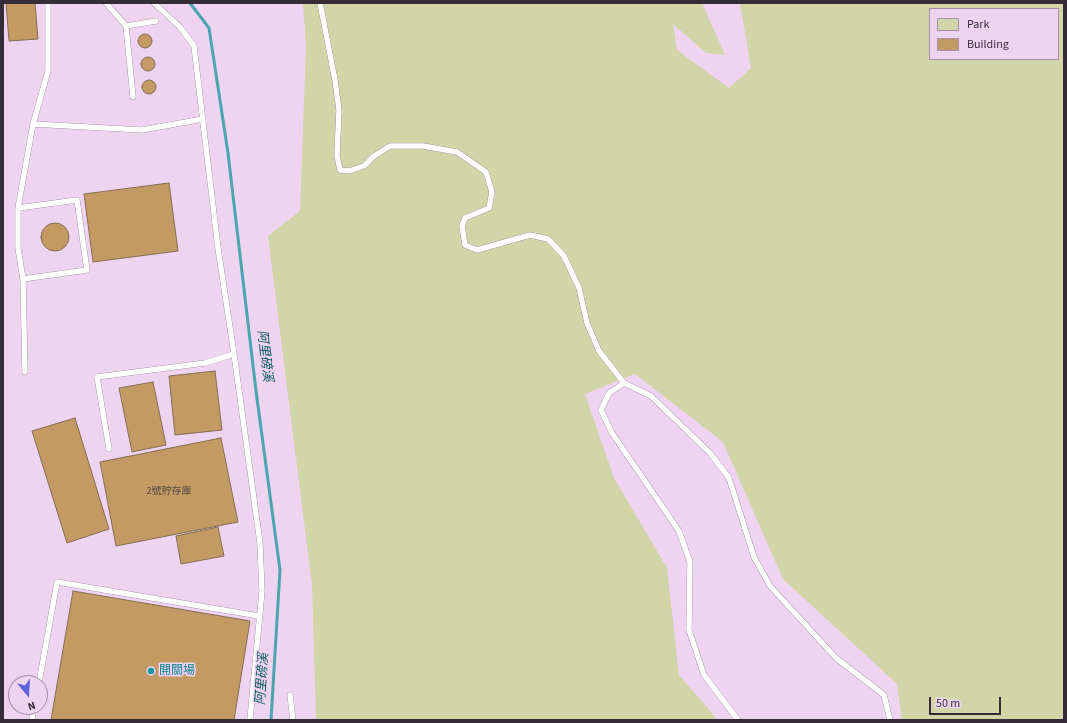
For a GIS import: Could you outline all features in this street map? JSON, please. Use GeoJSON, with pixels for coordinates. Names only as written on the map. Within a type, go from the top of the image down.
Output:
{"type":"FeatureCollection","features":[{"type":"Feature","properties":{"kind":"lane"},"geometry":{"type":"LineString","coordinates":[[25,372],[23,279],[18,248],[18,208],[34,124],[48,71],[48,3]]}},
{"type":"Feature","properties":{"kind":"lane"},"geometry":{"type":"LineString","coordinates":[[106,3],[126,26],[133,97]]}},
{"type":"Feature","properties":{"kind":"lane"},"geometry":{"type":"LineString","coordinates":[[154,3],[180,27],[194,46],[218,248],[260,543],[262,591],[250,720]]}},
{"type":"Feature","properties":{"kind":"lane"},"geometry":{"type":"LineString","coordinates":[[320,3],[335,80],[339,110],[337,156],[340,170],[349,171],[364,166],[374,156],[390,146],[423,146],[458,152],[486,172],[492,192],[489,208],[465,218],[462,226],[465,244],[477,250],[530,235],[548,239],[564,256],[579,288],[587,323],[599,351],[624,383],[651,396],[710,453],[729,478],[754,557],[770,586],[836,658],[884,695],[890,720]]}},
{"type":"Feature","properties":{"kind":"lane"},"geometry":{"type":"LineString","coordinates":[[126,26],[156,21]]}},
{"type":"Feature","properties":{"kind":"lane"},"geometry":{"type":"LineString","coordinates":[[34,124],[142,130],[203,119]]}},
{"type":"Feature","properties":{"kind":"lane"},"geometry":{"type":"LineString","coordinates":[[18,208],[77,200],[87,270],[23,279]]}},
{"type":"Feature","properties":{"kind":"lane"},"geometry":{"type":"LineString","coordinates":[[109,449],[96,377],[205,363],[234,354]]}},
{"type":"Feature","properties":{"kind":"lane"},"geometry":{"type":"LineString","coordinates":[[624,383],[609,393],[601,410],[612,433],[679,531],[690,562],[689,630],[704,675],[738,720]]}},
{"type":"Feature","properties":{"kind":"lane"},"geometry":{"type":"LineString","coordinates":[[40,675],[57,582],[259,616]]}},
{"type":"Feature","properties":{"kind":"lane"},"geometry":{"type":"LineString","coordinates":[[290,695],[293,720]]}},
{"type":"Feature","properties":{"kind":"green space"},"geometry":{"type":"Polygon","coordinates":[[[303,3],[702,3],[725,55],[706,53],[673,24],[677,50],[729,88],[751,68],[740,3],[1064,3],[1064,720],[902,720],[897,684],[783,579],[723,442],[635,374],[585,394],[614,478],[667,568],[679,675],[718,720],[316,720],[312,585],[268,236],[300,211],[306,46],[303,3]]]}},
{"type":"Feature","properties":{"kind":"building"},"geometry":{"type":"Polygon","coordinates":[[[6,3],[35,3],[38,39],[9,41],[6,3]]]}},
{"type":"Feature","properties":{"kind":"building"},"geometry":{"type":"Polygon","coordinates":[[[145,34],[150,36],[152,41],[150,46],[145,48],[140,46],[138,41],[140,36],[145,34]]]}},
{"type":"Feature","properties":{"kind":"building"},"geometry":{"type":"Polygon","coordinates":[[[148,57],[153,59],[155,64],[153,69],[148,71],[143,69],[141,64],[143,59],[148,57]]]}},
{"type":"Feature","properties":{"kind":"building"},"geometry":{"type":"Polygon","coordinates":[[[149,80],[154,82],[156,87],[154,92],[149,94],[144,92],[142,87],[144,82],[149,80]]]}},
{"type":"Feature","properties":{"kind":"building"},"geometry":{"type":"Polygon","coordinates":[[[169,183],[178,251],[93,262],[84,194],[169,183]]]}},
{"type":"Feature","properties":{"kind":"building"},"geometry":{"type":"Polygon","coordinates":[[[55,223],[65,227],[69,237],[65,247],[55,251],[45,247],[41,237],[45,227],[55,223]]]}},
{"type":"Feature","properties":{"kind":"building"},"geometry":{"type":"Polygon","coordinates":[[[215,371],[222,430],[175,435],[169,376],[215,371]]]}},
{"type":"Feature","properties":{"kind":"building"},"geometry":{"type":"Polygon","coordinates":[[[153,382],[166,445],[132,452],[119,388],[153,382]]]}},
{"type":"Feature","properties":{"kind":"building"},"geometry":{"type":"Polygon","coordinates":[[[75,418],[109,529],[67,543],[32,431],[75,418]]]}},
{"type":"Feature","properties":{"kind":"building"},"geometry":{"type":"Polygon","coordinates":[[[221,438],[238,522],[116,546],[100,462],[221,438]]]}},
{"type":"Feature","properties":{"kind":"building"},"geometry":{"type":"Polygon","coordinates":[[[218,527],[224,556],[181,564],[176,536],[218,527]]]}},
{"type":"Feature","properties":{"kind":"building","name":"開關場"},"geometry":{"type":"Polygon","coordinates":[[[73,591],[250,621],[234,720],[51,720],[73,591]]]}},
{"type":"Feature","properties":{"kind":"waterway","name":"阿里磅溪"},"geometry":{"type":"LineString","coordinates":[[190,3],[209,28],[228,153],[256,391],[280,570],[271,720]]}},
{"type":"Feature","properties":{"kind":"place","name":"開關場"},"geometry":{"type":"Point","coordinates":[151,671]}}]}
